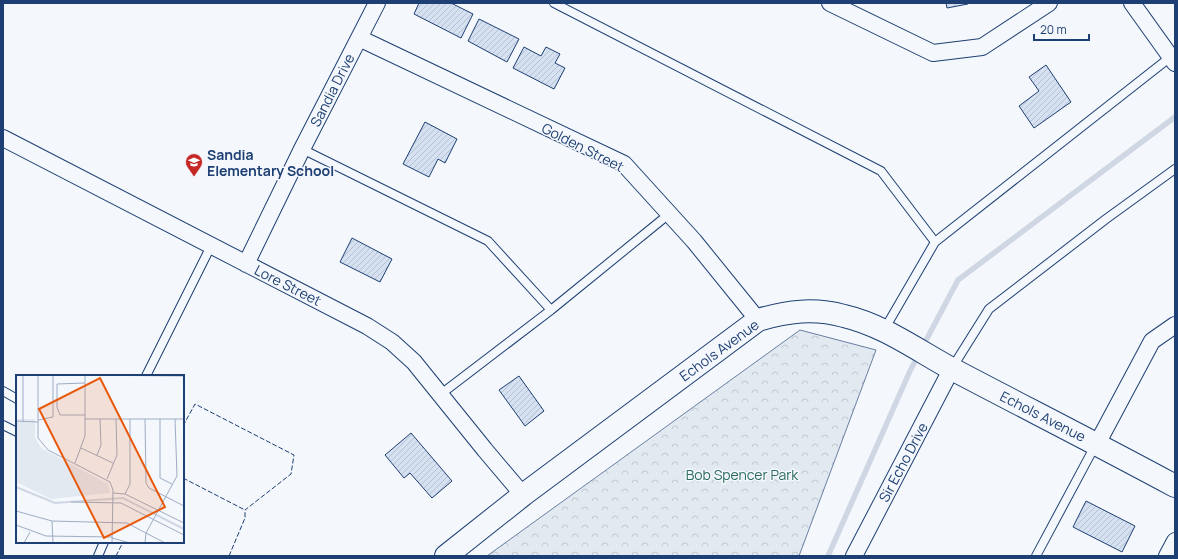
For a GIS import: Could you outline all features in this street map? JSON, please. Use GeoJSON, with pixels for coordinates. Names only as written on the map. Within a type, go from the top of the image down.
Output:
{"type":"FeatureCollection","features":[{"type":"Feature","properties":{"kind":"street","name":"Sandia Drive"},"geometry":{"type":"LineString","coordinates":[[246,264],[302,149],[377,3]]}},
{"type":"Feature","properties":{"kind":"street"},"geometry":{"type":"LineString","coordinates":[[830,3],[933,53],[982,47],[1049,3]]}},
{"type":"Feature","properties":{"kind":"street"},"geometry":{"type":"LineString","coordinates":[[1132,3],[1174,58]]}},
{"type":"Feature","properties":{"kind":"street","name":"Golden Street"},"geometry":{"type":"LineString","coordinates":[[359,38],[624,164],[694,241],[758,320]]}},
{"type":"Feature","properties":{"kind":"street","name":"Lore Street"},"geometry":{"type":"LineString","coordinates":[[3,138],[373,330],[392,342],[414,362],[485,450],[524,495]]}},
{"type":"Feature","properties":{"kind":"street","name":"Echols Avenue"},"geometry":{"type":"LineString","coordinates":[[446,556],[524,495],[758,320],[778,314],[797,311],[822,311],[865,322],[1175,486]]}},
{"type":"Feature","properties":{"kind":"street"},"geometry":{"type":"LineString","coordinates":[[1097,444],[1152,341],[1175,325]]}},
{"type":"Feature","properties":{"kind":"street","name":"Sir Echo Drive"},"geometry":{"type":"LineString","coordinates":[[854,556],[952,368]]}},
{"type":"Feature","properties":{"kind":"street"},"geometry":{"type":"LineString","coordinates":[[1167,556],[1175,542]]}},
{"type":"Feature","properties":{"kind":"lane"},"geometry":{"type":"LineString","coordinates":[[554,3],[881,172],[935,242]]}},
{"type":"Feature","properties":{"kind":"lane"},"geometry":{"type":"LineString","coordinates":[[887,333],[935,242],[1174,58]]}},
{"type":"Feature","properties":{"kind":"lane"},"geometry":{"type":"LineString","coordinates":[[302,149],[488,241],[551,310]]}},
{"type":"Feature","properties":{"kind":"lane"},"geometry":{"type":"LineString","coordinates":[[952,368],[989,309],[1106,219],[1175,169]]}},
{"type":"Feature","properties":{"kind":"lane"},"geometry":{"type":"LineString","coordinates":[[441,394],[551,310],[669,214]]}},
{"type":"Feature","properties":{"kind":"lane"},"geometry":{"type":"LineString","coordinates":[[146,375],[211,246]]}},
{"type":"Feature","properties":{"kind":"lane"},"geometry":{"type":"LineString","coordinates":[[3,391],[16,398]]}},
{"type":"Feature","properties":{"kind":"lane"},"geometry":{"type":"LineString","coordinates":[[3,425],[16,432]]}},
{"type":"Feature","properties":{"kind":"lane"},"geometry":{"type":"LineString","coordinates":[[1036,556],[1097,444]]}},
{"type":"Feature","properties":{"kind":"lane"},"geometry":{"type":"LineString","coordinates":[[98,556],[104,543]]}},
{"type":"Feature","properties":{"kind":"green space","name":"Bob Spencer Park"},"geometry":{"type":"Polygon","coordinates":[[[800,330],[876,350],[799,556],[487,556],[800,330]]]}},
{"type":"Feature","properties":{"kind":"building"},"geometry":{"type":"Polygon","coordinates":[[[419,3],[451,3],[473,14],[461,38],[414,14],[419,3]]]}},
{"type":"Feature","properties":{"kind":"building"},"geometry":{"type":"Polygon","coordinates":[[[946,3],[968,3],[968,4],[947,8],[946,3]]]}},
{"type":"Feature","properties":{"kind":"building"},"geometry":{"type":"Polygon","coordinates":[[[479,19],[519,39],[507,62],[468,41],[479,19]]]}},
{"type":"Feature","properties":{"kind":"building"},"geometry":{"type":"Polygon","coordinates":[[[524,47],[541,56],[546,47],[560,54],[555,63],[565,68],[554,89],[513,68],[524,47]]]}},
{"type":"Feature","properties":{"kind":"building"},"geometry":{"type":"Polygon","coordinates":[[[1046,65],[1071,102],[1034,128],[1019,106],[1039,91],[1029,77],[1046,65]]]}},
{"type":"Feature","properties":{"kind":"building"},"geometry":{"type":"Polygon","coordinates":[[[425,122],[457,139],[445,163],[438,159],[429,177],[403,164],[425,122]]]}},
{"type":"Feature","properties":{"kind":"building"},"geometry":{"type":"Polygon","coordinates":[[[352,238],[392,259],[380,282],[340,262],[352,238]]]}},
{"type":"Feature","properties":{"kind":"building"},"geometry":{"type":"Polygon","coordinates":[[[519,376],[544,411],[525,426],[499,390],[519,376]]]}},
{"type":"Feature","properties":{"kind":"building"},"geometry":{"type":"Polygon","coordinates":[[[411,433],[452,481],[432,498],[410,473],[404,478],[385,455],[411,433]]]}},
{"type":"Feature","properties":{"kind":"building"},"geometry":{"type":"Polygon","coordinates":[[[1086,501],[1135,526],[1122,552],[1073,527],[1086,501]]]}},
{"type":"Feature","properties":{"kind":"waterway"},"geometry":{"type":"LineString","coordinates":[[923,346],[958,280],[1175,117]]}},
{"type":"Feature","properties":{"kind":"waterway"},"geometry":{"type":"LineString","coordinates":[[828,556],[910,371],[919,354]]}},
{"type":"Feature","properties":{"kind":"fence"},"geometry":{"type":"LineString","coordinates":[[184,424],[195,404],[294,455],[291,474],[245,510]]}},
{"type":"Feature","properties":{"kind":"fence"},"geometry":{"type":"LineString","coordinates":[[184,479],[245,510]]}},
{"type":"Feature","properties":{"kind":"fence"},"geometry":{"type":"LineString","coordinates":[[229,556],[245,518],[245,510]]}},
{"type":"Feature","properties":{"kind":"fence"},"geometry":{"type":"LineString","coordinates":[[116,556],[122,543]]}},
{"type":"Feature","properties":{"kind":"place","name":"Sandia Elementary School"},"geometry":{"type":"Point","coordinates":[194,177]}}]}
